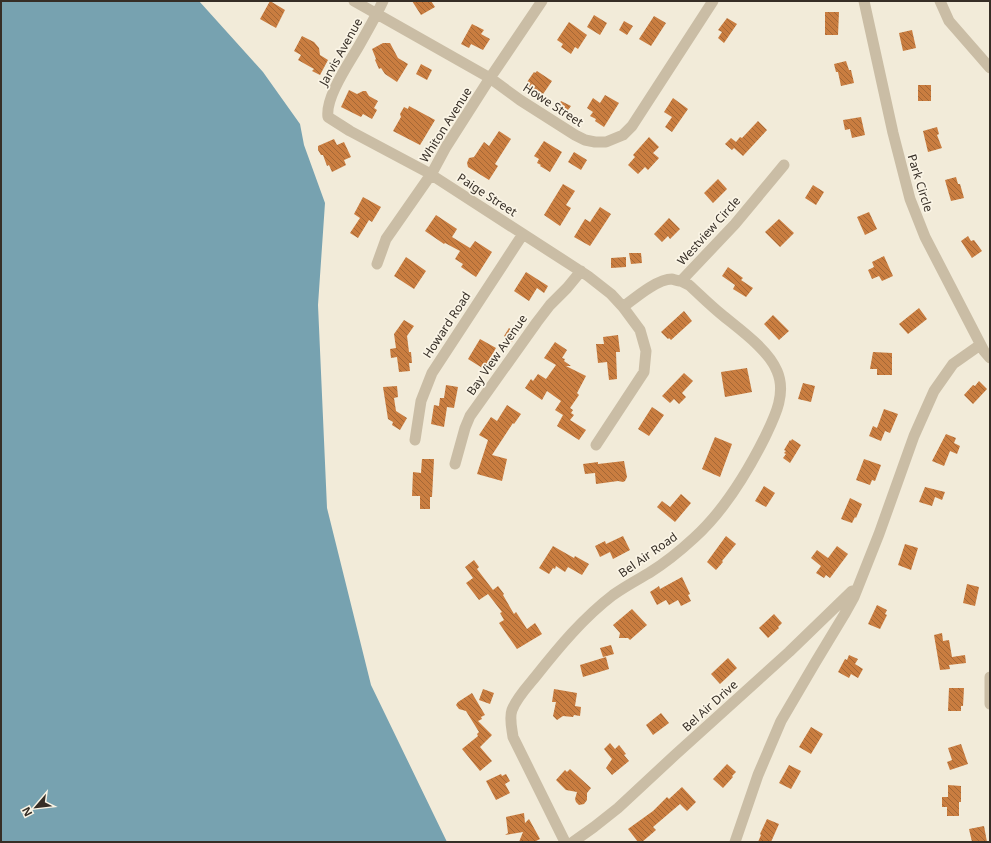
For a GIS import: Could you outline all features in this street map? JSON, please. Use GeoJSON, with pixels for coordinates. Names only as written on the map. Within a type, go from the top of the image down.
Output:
{"type":"FeatureCollection","features":[{"type":"Feature","properties":{"kind":"street","name":"Howe Street"},"geometry":{"type":"LineString","coordinates":[[354,1],[490,78],[520,100],[575,135],[585,140],[595,142],[606,142],[624,135],[632,126],[713,1]]}},
{"type":"Feature","properties":{"kind":"street","name":"Jarvis Avenue"},"geometry":{"type":"LineString","coordinates":[[328,117],[327,112],[329,101],[342,73],[377,14],[383,1]]}},
{"type":"Feature","properties":{"kind":"street","name":"Whiton Avenue"},"geometry":{"type":"LineString","coordinates":[[377,264],[386,239],[431,174],[490,78],[542,1]]}},
{"type":"Feature","properties":{"kind":"street","name":"Park Circle"},"geometry":{"type":"LineString","coordinates":[[864,1],[892,133],[910,199],[925,237],[980,345],[990,358]]}},
{"type":"Feature","properties":{"kind":"street"},"geometry":{"type":"LineString","coordinates":[[940,1],[949,21],[990,68]]}},
{"type":"Feature","properties":{"kind":"street","name":"Paige Street"},"geometry":{"type":"LineString","coordinates":[[328,117],[350,131],[431,174],[581,271],[611,294],[623,307],[640,330],[646,351],[646,364],[644,372],[596,445]]}},
{"type":"Feature","properties":{"kind":"street","name":"Westview Circle"},"geometry":{"type":"LineString","coordinates":[[623,307],[660,282],[671,279],[681,281],[734,224],[784,165]]}},
{"type":"Feature","properties":{"kind":"street","name":"Howard Road"},"geometry":{"type":"LineString","coordinates":[[415,440],[421,401],[432,373],[523,234]]}},
{"type":"Feature","properties":{"kind":"street","name":"Bay View Avenue"},"geometry":{"type":"LineString","coordinates":[[455,464],[470,416],[550,305],[581,271]]}},
{"type":"Feature","properties":{"kind":"street","name":"Bel Air Road"},"geometry":{"type":"LineString","coordinates":[[565,842],[513,737],[511,712],[520,696],[536,675],[583,622],[614,594],[668,560],[696,537],[724,505],[752,462],[775,417],[780,399],[778,373],[767,355],[748,336],[689,286],[681,281]]}},
{"type":"Feature","properties":{"kind":"street"},"geometry":{"type":"LineString","coordinates":[[735,842],[758,775],[782,721],[814,663],[844,615],[859,583],[879,534],[914,436],[934,392],[953,364],[980,345]]}},
{"type":"Feature","properties":{"kind":"street","name":"Bel Air Drive"},"geometry":{"type":"LineString","coordinates":[[573,842],[618,808],[674,755],[806,636],[859,583]]}},
{"type":"Feature","properties":{"kind":"street"},"geometry":{"type":"LineString","coordinates":[[990,677],[990,704]]}},
{"type":"Feature","properties":{"kind":"water"},"geometry":{"type":"Polygon","coordinates":[[[1,1],[199,1],[263,72],[300,124],[304,145],[325,203],[318,305],[327,508],[371,685],[447,842],[1,842],[1,1]]]}},
{"type":"Feature","properties":{"kind":"building"},"geometry":{"type":"Polygon","coordinates":[[[270,1],[285,10],[276,28],[260,19],[270,1]]]}},
{"type":"Feature","properties":{"kind":"building"},"geometry":{"type":"Polygon","coordinates":[[[412,1],[431,1],[435,7],[421,15],[412,1]]]}},
{"type":"Feature","properties":{"kind":"building"},"geometry":{"type":"Polygon","coordinates":[[[825,12],[839,12],[838,35],[825,35],[825,12]]]}},
{"type":"Feature","properties":{"kind":"building"},"geometry":{"type":"Polygon","coordinates":[[[594,15],[607,23],[600,35],[587,27],[594,15]]]}},
{"type":"Feature","properties":{"kind":"building"},"geometry":{"type":"Polygon","coordinates":[[[654,16],[666,23],[651,46],[639,39],[654,16]]]}},
{"type":"Feature","properties":{"kind":"building"},"geometry":{"type":"Polygon","coordinates":[[[727,18],[737,24],[724,43],[718,38],[722,32],[718,30],[727,18]]]}},
{"type":"Feature","properties":{"kind":"building"},"geometry":{"type":"Polygon","coordinates":[[[624,21],[633,26],[627,35],[619,30],[624,21]]]}},
{"type":"Feature","properties":{"kind":"building"},"geometry":{"type":"Polygon","coordinates":[[[569,22],[587,35],[578,49],[575,47],[571,54],[561,47],[563,44],[557,40],[569,22]]]}},
{"type":"Feature","properties":{"kind":"building"},"geometry":{"type":"Polygon","coordinates":[[[472,24],[484,30],[481,34],[490,39],[483,50],[471,44],[469,48],[461,44],[472,24]]]}},
{"type":"Feature","properties":{"kind":"building"},"geometry":{"type":"Polygon","coordinates":[[[912,30],[916,48],[903,51],[899,33],[912,30]]]}},
{"type":"Feature","properties":{"kind":"building"},"geometry":{"type":"Polygon","coordinates":[[[302,36],[314,42],[319,48],[320,55],[328,60],[320,75],[312,71],[314,69],[298,60],[301,55],[294,51],[302,36]]]}},
{"type":"Feature","properties":{"kind":"building"},"geometry":{"type":"Polygon","coordinates":[[[383,43],[390,43],[398,58],[408,64],[397,82],[385,74],[381,68],[379,69],[375,60],[376,59],[372,49],[383,43]]]}},
{"type":"Feature","properties":{"kind":"building"},"geometry":{"type":"Polygon","coordinates":[[[846,61],[849,70],[851,70],[854,83],[841,86],[838,72],[836,72],[834,64],[846,61]]]}},
{"type":"Feature","properties":{"kind":"building"},"geometry":{"type":"Polygon","coordinates":[[[421,64],[432,70],[427,80],[416,74],[421,64]]]}},
{"type":"Feature","properties":{"kind":"building"},"geometry":{"type":"Polygon","coordinates":[[[537,71],[552,81],[541,97],[527,87],[529,83],[527,82],[534,72],[535,73],[537,71]]]}},
{"type":"Feature","properties":{"kind":"building"},"geometry":{"type":"Polygon","coordinates":[[[918,85],[931,85],[931,101],[918,101],[918,85]]]}},
{"type":"Feature","properties":{"kind":"building"},"geometry":{"type":"Polygon","coordinates":[[[349,90],[357,94],[366,91],[369,96],[378,101],[374,108],[377,110],[372,119],[363,114],[361,117],[341,107],[349,90]]]}},
{"type":"Feature","properties":{"kind":"building"},"geometry":{"type":"Polygon","coordinates":[[[605,95],[619,103],[604,127],[595,121],[596,119],[590,116],[593,112],[587,108],[593,98],[600,103],[605,95]]]}},
{"type":"Feature","properties":{"kind":"building"},"geometry":{"type":"Polygon","coordinates":[[[673,98],[688,109],[672,132],[665,127],[672,117],[664,112],[673,98]]]}},
{"type":"Feature","properties":{"kind":"building"},"geometry":{"type":"Polygon","coordinates":[[[561,101],[571,106],[565,114],[556,109],[561,101]]]}},
{"type":"Feature","properties":{"kind":"building"},"geometry":{"type":"Polygon","coordinates":[[[409,106],[435,120],[420,145],[393,131],[401,117],[400,114],[404,107],[408,109],[409,106]]]}},
{"type":"Feature","properties":{"kind":"building"},"geometry":{"type":"Polygon","coordinates":[[[861,117],[865,135],[852,138],[850,129],[845,130],[843,120],[861,117]]]}},
{"type":"Feature","properties":{"kind":"building"},"geometry":{"type":"Polygon","coordinates":[[[758,121],[767,130],[743,156],[734,148],[732,150],[725,144],[731,138],[736,142],[740,137],[742,138],[758,121]]]}},
{"type":"Feature","properties":{"kind":"building"},"geometry":{"type":"Polygon","coordinates":[[[937,127],[939,134],[937,135],[942,148],[928,152],[923,131],[937,127]]]}},
{"type":"Feature","properties":{"kind":"building"},"geometry":{"type":"Polygon","coordinates":[[[499,131],[511,139],[495,164],[498,166],[489,180],[468,167],[467,163],[469,158],[474,157],[484,142],[489,146],[499,131]]]}},
{"type":"Feature","properties":{"kind":"building"},"geometry":{"type":"Polygon","coordinates":[[[649,137],[659,147],[653,153],[659,158],[648,170],[645,167],[638,174],[628,165],[635,157],[633,155],[649,137]]]}},
{"type":"Feature","properties":{"kind":"building"},"geometry":{"type":"Polygon","coordinates":[[[334,139],[337,145],[344,142],[351,157],[344,160],[346,165],[332,172],[329,165],[327,166],[323,155],[321,155],[318,150],[318,146],[334,139]]]}},
{"type":"Feature","properties":{"kind":"building"},"geometry":{"type":"Polygon","coordinates":[[[544,141],[562,152],[550,172],[537,163],[539,159],[534,156],[544,141]]]}},
{"type":"Feature","properties":{"kind":"building"},"geometry":{"type":"Polygon","coordinates":[[[574,152],[587,160],[581,170],[568,162],[574,152]]]}},
{"type":"Feature","properties":{"kind":"building"},"geometry":{"type":"Polygon","coordinates":[[[956,177],[958,184],[960,184],[964,198],[951,201],[945,180],[956,177]]]}},
{"type":"Feature","properties":{"kind":"building"},"geometry":{"type":"Polygon","coordinates":[[[718,179],[727,189],[713,203],[704,193],[718,179]]]}},
{"type":"Feature","properties":{"kind":"building"},"geometry":{"type":"Polygon","coordinates":[[[563,184],[575,191],[566,205],[571,208],[560,226],[544,215],[563,184]]]}},
{"type":"Feature","properties":{"kind":"building"},"geometry":{"type":"Polygon","coordinates":[[[813,185],[824,192],[816,205],[805,198],[813,185]]]}},
{"type":"Feature","properties":{"kind":"building"},"geometry":{"type":"Polygon","coordinates":[[[363,197],[381,207],[372,222],[369,220],[358,238],[350,233],[360,218],[354,214],[363,197]]]}},
{"type":"Feature","properties":{"kind":"building"},"geometry":{"type":"Polygon","coordinates":[[[600,207],[611,214],[590,246],[574,237],[585,219],[590,222],[600,207]]]}},
{"type":"Feature","properties":{"kind":"building"},"geometry":{"type":"Polygon","coordinates":[[[869,212],[877,229],[865,235],[857,217],[869,212]]]}},
{"type":"Feature","properties":{"kind":"building"},"geometry":{"type":"Polygon","coordinates":[[[436,215],[457,229],[452,237],[470,248],[475,241],[492,252],[476,277],[461,267],[463,264],[455,259],[460,251],[445,243],[444,244],[425,231],[436,215]]]}},
{"type":"Feature","properties":{"kind":"building"},"geometry":{"type":"Polygon","coordinates":[[[669,218],[680,229],[670,239],[668,236],[662,242],[654,234],[669,218]]]}},
{"type":"Feature","properties":{"kind":"building"},"geometry":{"type":"Polygon","coordinates":[[[779,219],[794,233],[780,247],[765,232],[779,219]]]}},
{"type":"Feature","properties":{"kind":"building"},"geometry":{"type":"Polygon","coordinates":[[[968,236],[971,241],[974,240],[982,251],[972,258],[961,241],[968,236]]]}},
{"type":"Feature","properties":{"kind":"building"},"geometry":{"type":"Polygon","coordinates":[[[629,253],[641,253],[642,263],[631,264],[629,253]]]}},
{"type":"Feature","properties":{"kind":"building"},"geometry":{"type":"Polygon","coordinates":[[[884,256],[893,276],[882,281],[879,276],[872,279],[868,270],[874,267],[872,262],[884,256]]]}},
{"type":"Feature","properties":{"kind":"building"},"geometry":{"type":"Polygon","coordinates":[[[406,257],[426,271],[414,289],[394,276],[406,257]]]}},
{"type":"Feature","properties":{"kind":"building"},"geometry":{"type":"Polygon","coordinates":[[[626,257],[626,267],[611,268],[611,258],[626,257]]]}},
{"type":"Feature","properties":{"kind":"building"},"geometry":{"type":"Polygon","coordinates":[[[728,267],[743,278],[741,280],[753,288],[746,297],[733,289],[735,285],[722,276],[728,267]]]}},
{"type":"Feature","properties":{"kind":"building"},"geometry":{"type":"Polygon","coordinates":[[[526,272],[548,286],[544,293],[537,288],[529,301],[514,291],[526,272]]]}},
{"type":"Feature","properties":{"kind":"building"},"geometry":{"type":"Polygon","coordinates":[[[919,308],[927,319],[908,334],[899,324],[919,308]]]}},
{"type":"Feature","properties":{"kind":"building"},"geometry":{"type":"Polygon","coordinates":[[[684,311],[692,321],[671,340],[669,338],[668,339],[661,332],[684,311]]]}},
{"type":"Feature","properties":{"kind":"building"},"geometry":{"type":"Polygon","coordinates":[[[773,315],[789,331],[779,340],[764,324],[773,315]]]}},
{"type":"Feature","properties":{"kind":"building"},"geometry":{"type":"Polygon","coordinates":[[[404,320],[414,326],[407,336],[412,363],[409,363],[410,371],[399,372],[397,357],[391,358],[390,349],[396,348],[394,334],[404,320]]]}},
{"type":"Feature","properties":{"kind":"building"},"geometry":{"type":"Polygon","coordinates":[[[509,328],[517,333],[512,342],[504,336],[509,328]]]}},
{"type":"Feature","properties":{"kind":"building"},"geometry":{"type":"Polygon","coordinates":[[[618,335],[620,352],[616,352],[617,379],[609,380],[607,362],[598,363],[596,344],[604,344],[603,337],[618,335]]]}},
{"type":"Feature","properties":{"kind":"building"},"geometry":{"type":"Polygon","coordinates":[[[480,339],[496,348],[484,369],[468,359],[480,339]]]}},
{"type":"Feature","properties":{"kind":"building"},"geometry":{"type":"Polygon","coordinates":[[[555,342],[567,350],[562,358],[565,359],[564,361],[571,366],[566,366],[586,376],[577,393],[579,395],[570,408],[573,410],[571,413],[574,415],[570,420],[586,430],[579,440],[557,426],[563,415],[555,410],[561,401],[547,391],[542,400],[525,388],[531,379],[533,381],[538,374],[546,379],[556,365],[544,358],[555,342]]]}},
{"type":"Feature","properties":{"kind":"building"},"geometry":{"type":"Polygon","coordinates":[[[873,352],[892,353],[892,375],[877,375],[877,369],[870,369],[873,352]]]}},
{"type":"Feature","properties":{"kind":"building"},"geometry":{"type":"Polygon","coordinates":[[[747,368],[752,392],[725,397],[721,372],[747,368]]]}},
{"type":"Feature","properties":{"kind":"building"},"geometry":{"type":"Polygon","coordinates":[[[684,373],[693,381],[682,393],[686,397],[679,404],[674,399],[670,403],[662,396],[684,373]]]}},
{"type":"Feature","properties":{"kind":"building"},"geometry":{"type":"Polygon","coordinates":[[[979,381],[987,389],[973,404],[964,395],[979,381]]]}},
{"type":"Feature","properties":{"kind":"building"},"geometry":{"type":"Polygon","coordinates":[[[803,383],[815,386],[811,402],[798,399],[803,383]]]}},
{"type":"Feature","properties":{"kind":"building"},"geometry":{"type":"Polygon","coordinates":[[[446,385],[458,387],[454,408],[447,407],[444,427],[431,424],[434,405],[439,406],[440,398],[444,398],[446,385]]]}},
{"type":"Feature","properties":{"kind":"building"},"geometry":{"type":"Polygon","coordinates":[[[397,386],[398,397],[394,398],[396,411],[407,418],[400,430],[392,425],[393,422],[388,419],[383,387],[397,386]]]}},
{"type":"Feature","properties":{"kind":"building"},"geometry":{"type":"Polygon","coordinates":[[[507,405],[521,414],[514,424],[513,423],[492,455],[507,459],[502,481],[477,474],[488,440],[479,435],[491,417],[497,421],[507,405]]]}},
{"type":"Feature","properties":{"kind":"building"},"geometry":{"type":"Polygon","coordinates":[[[652,407],[664,415],[649,436],[638,429],[652,407]]]}},
{"type":"Feature","properties":{"kind":"building"},"geometry":{"type":"Polygon","coordinates":[[[884,409],[898,414],[890,433],[885,431],[881,441],[869,436],[873,426],[877,428],[884,409]]]}},
{"type":"Feature","properties":{"kind":"building"},"geometry":{"type":"Polygon","coordinates":[[[946,434],[956,438],[954,443],[960,446],[957,454],[950,451],[944,466],[932,461],[946,434]]]}},
{"type":"Feature","properties":{"kind":"building"},"geometry":{"type":"Polygon","coordinates":[[[715,437],[732,444],[720,477],[702,469],[715,437]]]}},
{"type":"Feature","properties":{"kind":"building"},"geometry":{"type":"Polygon","coordinates":[[[792,439],[801,445],[790,463],[783,458],[786,454],[784,453],[786,451],[784,450],[792,439]]]}},
{"type":"Feature","properties":{"kind":"building"},"geometry":{"type":"Polygon","coordinates":[[[422,459],[434,459],[430,509],[420,509],[420,496],[412,496],[413,472],[421,473],[422,459]]]}},
{"type":"Feature","properties":{"kind":"building"},"geometry":{"type":"Polygon","coordinates":[[[864,459],[881,465],[875,481],[872,480],[870,485],[856,480],[864,459]]]}},
{"type":"Feature","properties":{"kind":"building"},"geometry":{"type":"Polygon","coordinates":[[[624,461],[627,477],[625,481],[596,484],[595,473],[585,474],[583,464],[598,462],[598,464],[624,461]]]}},
{"type":"Feature","properties":{"kind":"building"},"geometry":{"type":"Polygon","coordinates":[[[764,486],[775,493],[766,507],[755,501],[764,486]]]}},
{"type":"Feature","properties":{"kind":"building"},"geometry":{"type":"Polygon","coordinates":[[[925,487],[945,492],[942,500],[935,497],[932,506],[919,502],[925,487]]]}},
{"type":"Feature","properties":{"kind":"building"},"geometry":{"type":"Polygon","coordinates":[[[681,494],[691,503],[675,522],[657,507],[662,501],[670,507],[681,494]]]}},
{"type":"Feature","properties":{"kind":"building"},"geometry":{"type":"Polygon","coordinates":[[[850,498],[862,504],[856,518],[855,517],[852,523],[841,519],[850,498]]]}},
{"type":"Feature","properties":{"kind":"building"},"geometry":{"type":"Polygon","coordinates":[[[623,536],[630,550],[613,559],[610,552],[600,557],[595,546],[605,541],[606,544],[623,536]]]}},
{"type":"Feature","properties":{"kind":"building"},"geometry":{"type":"Polygon","coordinates":[[[726,536],[736,544],[716,570],[707,562],[726,536]]]}},
{"type":"Feature","properties":{"kind":"building"},"geometry":{"type":"Polygon","coordinates":[[[905,544],[918,548],[911,570],[898,565],[905,544]]]}},
{"type":"Feature","properties":{"kind":"building"},"geometry":{"type":"Polygon","coordinates":[[[553,546],[574,558],[575,556],[589,564],[582,575],[568,567],[565,572],[556,566],[555,569],[553,568],[549,574],[539,568],[553,546]]]}},
{"type":"Feature","properties":{"kind":"building"},"geometry":{"type":"Polygon","coordinates":[[[837,546],[848,554],[830,578],[826,575],[824,578],[816,573],[821,566],[811,558],[817,550],[828,558],[837,546]]]}},
{"type":"Feature","properties":{"kind":"building"},"geometry":{"type":"Polygon","coordinates":[[[474,560],[479,567],[477,569],[493,590],[498,586],[504,594],[503,595],[514,614],[516,612],[527,629],[535,623],[542,634],[517,649],[499,623],[504,620],[500,613],[502,612],[488,594],[479,600],[466,583],[473,578],[465,567],[474,560]]]}},
{"type":"Feature","properties":{"kind":"building"},"geometry":{"type":"Polygon","coordinates":[[[682,577],[690,594],[688,595],[691,601],[681,606],[678,600],[669,605],[666,600],[657,605],[650,592],[659,586],[660,589],[682,577]]]}},
{"type":"Feature","properties":{"kind":"building"},"geometry":{"type":"Polygon","coordinates":[[[967,584],[979,587],[975,606],[963,603],[967,584]]]}},
{"type":"Feature","properties":{"kind":"building"},"geometry":{"type":"Polygon","coordinates":[[[877,605],[887,610],[885,614],[887,615],[880,629],[868,624],[877,605]]]}},
{"type":"Feature","properties":{"kind":"building"},"geometry":{"type":"Polygon","coordinates":[[[632,609],[647,625],[630,640],[628,638],[619,638],[620,633],[613,625],[632,609]]]}},
{"type":"Feature","properties":{"kind":"building"},"geometry":{"type":"Polygon","coordinates":[[[774,614],[782,623],[778,627],[779,628],[768,638],[759,628],[774,614]]]}},
{"type":"Feature","properties":{"kind":"building"},"geometry":{"type":"Polygon","coordinates":[[[942,633],[943,641],[949,640],[952,657],[965,655],[966,663],[949,665],[950,669],[940,670],[934,635],[942,633]]]}},
{"type":"Feature","properties":{"kind":"building"},"geometry":{"type":"Polygon","coordinates":[[[611,645],[614,654],[603,657],[600,648],[611,645]]]}},
{"type":"Feature","properties":{"kind":"building"},"geometry":{"type":"Polygon","coordinates":[[[849,655],[858,659],[855,664],[863,669],[858,678],[851,674],[849,678],[838,672],[849,655]]]}},
{"type":"Feature","properties":{"kind":"building"},"geometry":{"type":"Polygon","coordinates":[[[606,657],[609,669],[583,677],[580,665],[606,657]]]}},
{"type":"Feature","properties":{"kind":"building"},"geometry":{"type":"Polygon","coordinates":[[[728,658],[737,668],[720,684],[711,674],[728,658]]]}},
{"type":"Feature","properties":{"kind":"building"},"geometry":{"type":"Polygon","coordinates":[[[949,688],[964,688],[963,706],[961,706],[961,711],[948,711],[949,688]]]}},
{"type":"Feature","properties":{"kind":"building"},"geometry":{"type":"Polygon","coordinates":[[[483,689],[494,693],[490,704],[479,700],[483,689]]]}},
{"type":"Feature","properties":{"kind":"building"},"geometry":{"type":"Polygon","coordinates":[[[554,689],[577,693],[575,706],[581,707],[580,716],[563,716],[557,720],[553,716],[556,702],[552,702],[554,689]]]}},
{"type":"Feature","properties":{"kind":"building"},"geometry":{"type":"Polygon","coordinates":[[[472,693],[485,715],[478,721],[492,735],[480,747],[492,761],[480,771],[462,749],[478,736],[477,734],[479,732],[466,711],[459,709],[456,705],[472,693]]]}},
{"type":"Feature","properties":{"kind":"building"},"geometry":{"type":"Polygon","coordinates":[[[661,713],[669,723],[653,735],[646,725],[661,713]]]}},
{"type":"Feature","properties":{"kind":"building"},"geometry":{"type":"Polygon","coordinates":[[[811,727],[823,734],[811,754],[799,747],[811,727]]]}},
{"type":"Feature","properties":{"kind":"building"},"geometry":{"type":"Polygon","coordinates":[[[610,743],[615,749],[619,745],[629,761],[612,775],[606,768],[612,759],[604,749],[610,743]]]}},
{"type":"Feature","properties":{"kind":"building"},"geometry":{"type":"Polygon","coordinates":[[[961,744],[968,764],[950,770],[947,762],[952,760],[948,748],[961,744]]]}},
{"type":"Feature","properties":{"kind":"building"},"geometry":{"type":"Polygon","coordinates":[[[727,764],[736,772],[723,788],[713,779],[727,764]]]}},
{"type":"Feature","properties":{"kind":"building"},"geometry":{"type":"Polygon","coordinates":[[[789,765],[801,771],[791,789],[779,783],[789,765]]]}},
{"type":"Feature","properties":{"kind":"building"},"geometry":{"type":"Polygon","coordinates":[[[570,769],[591,788],[587,793],[587,800],[584,804],[579,805],[576,802],[575,799],[577,792],[566,790],[556,780],[565,770],[567,772],[570,769]]]}},
{"type":"Feature","properties":{"kind":"building"},"geometry":{"type":"Polygon","coordinates":[[[501,774],[502,776],[506,774],[510,781],[505,784],[510,793],[496,800],[486,781],[501,774]]]}},
{"type":"Feature","properties":{"kind":"building"},"geometry":{"type":"Polygon","coordinates":[[[948,785],[961,786],[959,816],[947,816],[947,807],[942,807],[942,797],[948,797],[948,785]]]}},
{"type":"Feature","properties":{"kind":"building"},"geometry":{"type":"Polygon","coordinates":[[[682,787],[696,802],[687,811],[680,804],[653,827],[656,830],[642,842],[638,842],[628,829],[653,811],[667,797],[669,799],[682,787]]]}},
{"type":"Feature","properties":{"kind":"building"},"geometry":{"type":"Polygon","coordinates":[[[524,813],[525,823],[529,819],[540,839],[534,842],[519,842],[523,832],[505,835],[508,833],[506,817],[524,813]]]}},
{"type":"Feature","properties":{"kind":"building"},"geometry":{"type":"Polygon","coordinates":[[[767,819],[779,824],[771,842],[758,842],[761,835],[760,834],[767,819]]]}},
{"type":"Feature","properties":{"kind":"building"},"geometry":{"type":"Polygon","coordinates":[[[984,826],[987,842],[972,842],[969,829],[984,826]]]}}]}
